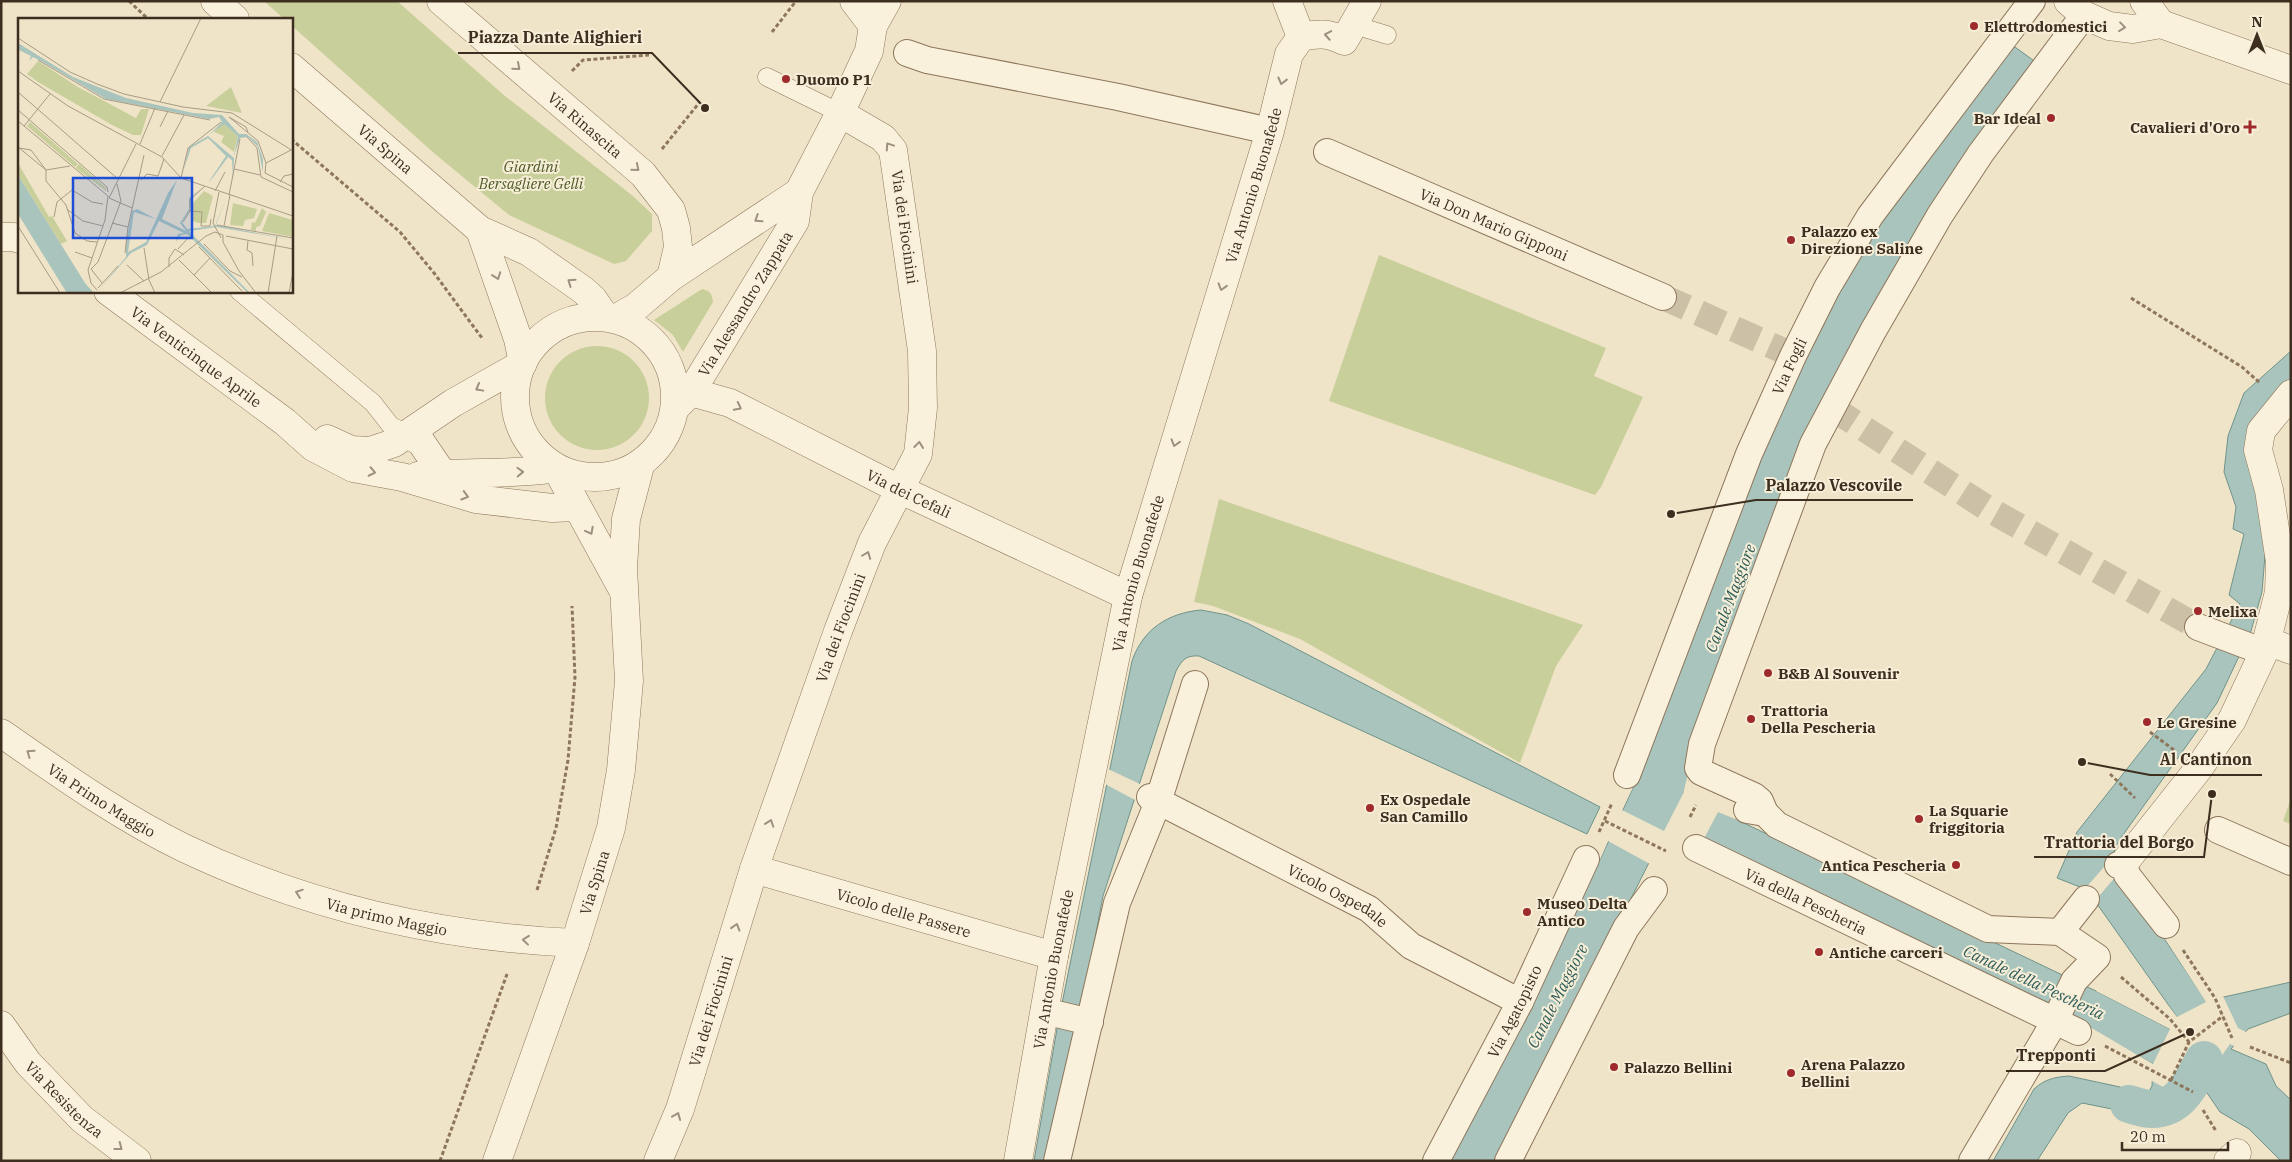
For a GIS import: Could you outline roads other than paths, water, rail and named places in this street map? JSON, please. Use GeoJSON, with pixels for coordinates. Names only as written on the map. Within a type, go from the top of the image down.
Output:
{"type":"FeatureCollection","features":[{"type":"Feature","properties":{"kind":"street"},"geometry":{"type":"LineString","coordinates":[[215,1],[234,18]]}},
{"type":"Feature","properties":{"kind":"street","name":"Via Rinascita"},"geometry":{"type":"LineString","coordinates":[[441,1],[643,174],[671,210],[676,228],[678,247],[671,277]]}},
{"type":"Feature","properties":{"kind":"street"},"geometry":{"type":"LineString","coordinates":[[854,1],[873,26]]}},
{"type":"Feature","properties":{"kind":"street","name":"Via Alessandro Zappata"},"geometry":{"type":"LineString","coordinates":[[684,400],[795,220],[799,192],[840,113],[869,51],[873,26],[887,1]]}},
{"type":"Feature","properties":{"kind":"street"},"geometry":{"type":"LineString","coordinates":[[1287,1],[1301,37],[1316,34],[1332,35],[1344,41],[1367,1]]}},
{"type":"Feature","properties":{"kind":"street","name":"Via Fogli"},"geometry":{"type":"LineString","coordinates":[[1627,775],[1789,354],[1870,216],[2032,1]]}},
{"type":"Feature","properties":{"kind":"street"},"geometry":{"type":"LineString","coordinates":[[2144,1],[2161,24]]}},
{"type":"Feature","properties":{"kind":"street"},"geometry":{"type":"LineString","coordinates":[[1972,1161],[2057,1016],[2074,981],[2097,957],[2060,932],[2013,932],[1988,929],[1777,825],[1755,812],[1760,801],[1754,796],[1700,772],[1698,768],[1702,744],[1813,444],[1873,331],[1940,215],[2075,6],[2109,26],[2133,29],[2161,24],[2291,70]]}},
{"type":"Feature","properties":{"kind":"street","name":"Via Antonio Buonafede"},"geometry":{"type":"LineString","coordinates":[[1058,1161],[1068,1017],[1054,956],[1095,774],[1128,596],[1270,131],[1289,54],[1301,37]]}},
{"type":"Feature","properties":{"kind":"street"},"geometry":{"type":"LineString","coordinates":[[907,53],[926,60],[1118,98],[1270,131]]}},
{"type":"Feature","properties":{"kind":"street","name":"Via Spina"},"geometry":{"type":"LineString","coordinates":[[292,68],[480,230],[529,252],[583,290],[610,318]]}},
{"type":"Feature","properties":{"kind":"street","name":"Via dei Fiocinini"},"geometry":{"type":"LineString","coordinates":[[658,1161],[680,1109],[754,869],[841,622],[872,543],[918,454],[923,408],[922,351],[893,150],[883,138],[840,113]]}},
{"type":"Feature","properties":{"kind":"street","name":"Via Don Mario Gipponi"},"geometry":{"type":"LineString","coordinates":[[1327,152],[1663,298]]}},
{"type":"Feature","properties":{"kind":"street","name":"Via Alessandro Zappata"},"geometry":{"type":"LineString","coordinates":[[610,318],[636,307],[671,277],[799,192]]}},
{"type":"Feature","properties":{"kind":"street"},"geometry":{"type":"LineString","coordinates":[[480,230],[518,339],[515,368],[515,402],[518,421],[526,439],[556,471],[586,477],[620,474],[640,466],[661,445],[684,400],[676,389],[673,376],[661,350],[641,331],[610,318],[576,319],[548,332],[515,368]]}},
{"type":"Feature","properties":{"kind":"street"},"geometry":{"type":"LineString","coordinates":[[1,237],[14,236],[18,238]]}},
{"type":"Feature","properties":{"kind":"street","name":"Via Venticinque Aprile"},"geometry":{"type":"LineString","coordinates":[[109,292],[286,422],[313,447],[353,468],[402,477],[476,499],[552,508],[577,507]]}},
{"type":"Feature","properties":{"kind":"street","name":"Via Venticinque Aprile"},"geometry":{"type":"LineString","coordinates":[[286,422],[351,450],[370,451],[394,443],[453,403],[515,368]]}},
{"type":"Feature","properties":{"kind":"street"},"geometry":{"type":"LineString","coordinates":[[2166,925],[2127,875],[2121,864],[2199,768],[2232,720],[2274,648],[2280,562],[2269,490],[2258,450],[2261,431],[2291,394]]}},
{"type":"Feature","properties":{"kind":"street","name":"Via dei Cefali"},"geometry":{"type":"LineString","coordinates":[[684,400],[730,403],[901,490],[1128,596]]}},
{"type":"Feature","properties":{"kind":"street"},"geometry":{"type":"LineString","coordinates":[[408,434],[421,442],[442,473]]}},
{"type":"Feature","properties":{"kind":"street","name":"Via Spina"},"geometry":{"type":"LineString","coordinates":[[497,1161],[575,943],[611,828],[621,770],[629,681],[623,568],[626,519],[640,466]]}},
{"type":"Feature","properties":{"kind":"street","name":"Via Spina"},"geometry":{"type":"LineString","coordinates":[[556,471],[571,490],[577,507],[624,592]]}},
{"type":"Feature","properties":{"kind":"street","name":"Via Venticinque Aprile"},"geometry":{"type":"LineString","coordinates":[[402,477],[442,473],[556,471]]}},
{"type":"Feature","properties":{"kind":"street"},"geometry":{"type":"LineString","coordinates":[[2198,627],[2274,648]]}},
{"type":"Feature","properties":{"kind":"street","name":"Via Antonio Buonafede"},"geometry":{"type":"LineString","coordinates":[[1018,1161],[1068,1017],[1117,903],[1195,684]]}},
{"type":"Feature","properties":{"kind":"street","name":"Via Primo Maggio"},"geometry":{"type":"LineString","coordinates":[[1,733],[128,817],[207,858]]}},
{"type":"Feature","properties":{"kind":"street","name":"Vicolo Ospedale"},"geometry":{"type":"LineString","coordinates":[[1154,799],[1369,909],[1411,946],[1520,1002]]}},
{"type":"Feature","properties":{"kind":"street"},"geometry":{"type":"LineString","coordinates":[[2218,830],[2291,862]]}},
{"type":"Feature","properties":{"kind":"street","name":"Via della Pescheria"},"geometry":{"type":"LineString","coordinates":[[1696,848],[2057,1016],[2078,1032]]}},
{"type":"Feature","properties":{"kind":"street","name":"Via primo Maggio"},"geometry":{"type":"LineString","coordinates":[[207,858],[239,872],[320,900],[411,924],[496,938],[575,943]]}},
{"type":"Feature","properties":{"kind":"street","name":"Via Agatopisto"},"geometry":{"type":"LineString","coordinates":[[1436,1161],[1520,1002],[1586,859]]}},
{"type":"Feature","properties":{"kind":"street","name":"Vicolo delle Passere"},"geometry":{"type":"LineString","coordinates":[[754,869],[1054,956]]}},
{"type":"Feature","properties":{"kind":"street"},"geometry":{"type":"LineString","coordinates":[[1508,1161],[1626,928],[1654,890]]}},
{"type":"Feature","properties":{"kind":"street"},"geometry":{"type":"LineString","coordinates":[[2060,932],[2086,899]]}},
{"type":"Feature","properties":{"kind":"street","name":"Via Resistenza"},"geometry":{"type":"LineString","coordinates":[[1,1025],[28,1063],[82,1119],[137,1161]]}},
{"type":"Feature","properties":{"kind":"lane"},"geometry":{"type":"LineString","coordinates":[[1354,25],[1387,35]]}},
{"type":"Feature","properties":{"kind":"lane"},"geometry":{"type":"LineString","coordinates":[[767,77],[840,113]]}},
{"type":"Feature","properties":{"kind":"lane"},"geometry":{"type":"LineString","coordinates":[[240,292],[373,403],[391,426],[408,434]]}},
{"type":"Feature","properties":{"kind":"water"},"geometry":{"type":"Polygon","coordinates":[[[2015,47],[2037,63],[1874,310],[1683,794],[2096,991],[2170,1029],[2177,1017],[2097,904],[2085,889],[2057,878],[2077,832],[2206,669],[2240,604],[2229,595],[2244,534],[2233,529],[2236,507],[2224,472],[2228,436],[2244,393],[2291,351],[2291,381],[2268,405],[2265,555],[2262,592],[2251,631],[2217,703],[2118,842],[2111,859],[2206,1001],[2291,982],[2291,1013],[2248,1029],[2231,1049],[2266,1064],[2276,1086],[2291,1100],[2291,1161],[2281,1161],[2249,1129],[2220,1112],[2203,1087],[2174,1095],[2180,1104],[2167,1120],[2082,1103],[2068,1113],[2037,1161],[1993,1161],[2034,1089],[2042,1083],[2055,1078],[2069,1076],[2148,1093],[2152,1086],[2153,1064],[2064,1014],[1665,831],[1499,1161],[1448,1161],[1599,862],[1638,777],[1758,464],[1799,370],[1863,244],[2000,55],[2015,47]]]}},
{"type":"Feature","properties":{"kind":"water"},"geometry":{"type":"Polygon","coordinates":[[[1201,610],[1227,615],[1249,624],[1600,807],[1587,834],[1199,656],[1191,656],[1185,659],[1176,671],[1103,896],[1053,1161],[1034,1161],[1058,1023],[1132,661],[1143,640],[1158,625],[1178,615],[1201,610]]]}},
{"type":"Feature","properties":{"kind":"waterway"},"geometry":{"type":"LineString","coordinates":[[2129,1104],[2152,1109],[2162,1108],[2171,1104],[2190,1085],[2204,1060]]}},
{"type":"Feature","properties":{"kind":"tunnel"},"geometry":{"type":"LineString","coordinates":[[1663,297],[1786,352]]}},
{"type":"Feature","properties":{"kind":"tunnel"},"geometry":{"type":"LineString","coordinates":[[1832,408],[1990,510],[2198,627]]}},
{"type":"Feature","properties":{"kind":"place","name":"Elettrodomestici"},"geometry":{"type":"Point","coordinates":[1974,26]}},
{"type":"Feature","properties":{"kind":"place","name":"Duomo P1"},"geometry":{"type":"Point","coordinates":[786,79]}},
{"type":"Feature","properties":{"kind":"place","name":"Piazza Dante Alighieri"},"geometry":{"type":"Point","coordinates":[705,108]}},
{"type":"Feature","properties":{"kind":"place","name":"Bar Ideal"},"geometry":{"type":"Point","coordinates":[2051,118]}},
{"type":"Feature","properties":{"kind":"place","name":"Cavalieri d'Oro"},"geometry":{"type":"Point","coordinates":[2250,127]}},
{"type":"Feature","properties":{"kind":"place","name":"Palazzo ex Direzione Saline"},"geometry":{"type":"Point","coordinates":[1791,240]}},
{"type":"Feature","properties":{"kind":"place","name":"Palazzo Vescovile"},"geometry":{"type":"Point","coordinates":[1671,514]}},
{"type":"Feature","properties":{"kind":"place","name":"Melixa"},"geometry":{"type":"Point","coordinates":[2198,611]}},
{"type":"Feature","properties":{"kind":"place","name":"B&B Al Souvenir"},"geometry":{"type":"Point","coordinates":[1768,673]}},
{"type":"Feature","properties":{"kind":"place","name":"Trattoria Della Pescheria"},"geometry":{"type":"Point","coordinates":[1751,719]}},
{"type":"Feature","properties":{"kind":"place","name":"Le Gresine"},"geometry":{"type":"Point","coordinates":[2147,722]}},
{"type":"Feature","properties":{"kind":"place","name":"Al Cantinon"},"geometry":{"type":"Point","coordinates":[2082,762]}},
{"type":"Feature","properties":{"kind":"place","name":"Trattoria del Borgo"},"geometry":{"type":"Point","coordinates":[2212,794]}},
{"type":"Feature","properties":{"kind":"place","name":"Ex Ospedale San Camillo"},"geometry":{"type":"Point","coordinates":[1370,808]}},
{"type":"Feature","properties":{"kind":"place","name":"La Squarie friggitoria"},"geometry":{"type":"Point","coordinates":[1919,819]}},
{"type":"Feature","properties":{"kind":"place","name":"Antica Pescheria"},"geometry":{"type":"Point","coordinates":[1956,865]}},
{"type":"Feature","properties":{"kind":"place","name":"Museo Delta Antico"},"geometry":{"type":"Point","coordinates":[1527,912]}},
{"type":"Feature","properties":{"kind":"place","name":"Antiche carceri"},"geometry":{"type":"Point","coordinates":[1819,952]}},
{"type":"Feature","properties":{"kind":"place","name":"Trepponti"},"geometry":{"type":"Point","coordinates":[2190,1032]}},
{"type":"Feature","properties":{"kind":"place","name":"Palazzo Bellini"},"geometry":{"type":"Point","coordinates":[1614,1067]}},
{"type":"Feature","properties":{"kind":"place","name":"Arena Palazzo Bellini"},"geometry":{"type":"Point","coordinates":[1791,1073]}},
{"type":"Feature","properties":{"kind":"park label","name":"Giardini Bersagliere Gelli"},"geometry":{"type":"Point","coordinates":[531,174]}},
{"type":"Feature","properties":{"kind":"water label","name":"Canale Maggiore"},"geometry":{"type":"Point","coordinates":[1730,598]}},
{"type":"Feature","properties":{"kind":"water label","name":"Canale della Pescheria"},"geometry":{"type":"Point","coordinates":[2034,982]}},
{"type":"Feature","properties":{"kind":"water label","name":"Canale Maggiore"},"geometry":{"type":"Point","coordinates":[1557,996]}}]}
